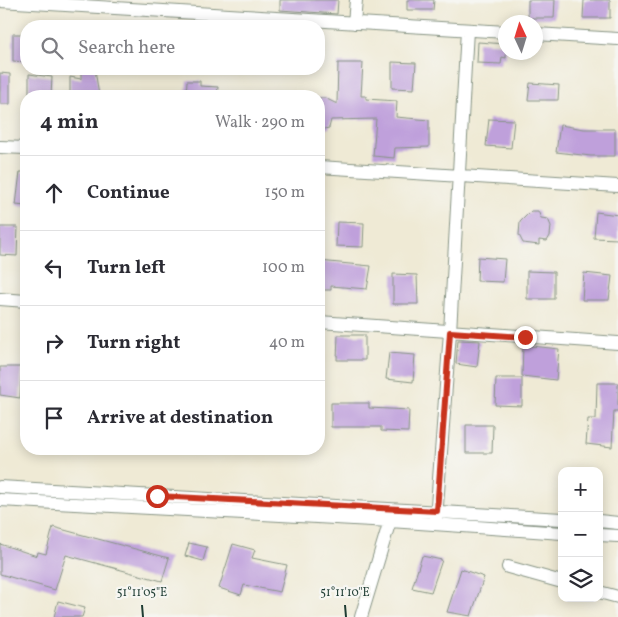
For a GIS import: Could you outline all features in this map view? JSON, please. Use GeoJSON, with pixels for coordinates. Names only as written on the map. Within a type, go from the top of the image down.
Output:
{"type":"FeatureCollection","features":[{"type":"Feature","properties":{"kind":"street"},"geometry":{"type":"LineString","coordinates":[[354,23],[356,0]]}},
{"type":"Feature","properties":{"kind":"street"},"geometry":{"type":"LineString","coordinates":[[0,1],[306,20]]}},
{"type":"Feature","properties":{"kind":"street"},"geometry":{"type":"LineString","coordinates":[[325,21],[498,32]]}},
{"type":"Feature","properties":{"kind":"street"},"geometry":{"type":"LineString","coordinates":[[436,524],[450,332],[467,30]]}},
{"type":"Feature","properties":{"kind":"street"},"geometry":{"type":"LineString","coordinates":[[543,34],[618,39]]}},
{"type":"Feature","properties":{"kind":"street"},"geometry":{"type":"LineString","coordinates":[[0,146],[20,148]]}},
{"type":"Feature","properties":{"kind":"street"},"geometry":{"type":"LineString","coordinates":[[325,167],[618,186]]}},
{"type":"Feature","properties":{"kind":"street"},"geometry":{"type":"LineString","coordinates":[[0,299],[20,301]]}},
{"type":"Feature","properties":{"kind":"street"},"geometry":{"type":"LineString","coordinates":[[325,322],[618,343]]}},
{"type":"Feature","properties":{"kind":"street"},"geometry":{"type":"LineString","coordinates":[[0,487],[392,515],[436,524],[558,532]]}},
{"type":"Feature","properties":{"kind":"street"},"geometry":{"type":"LineString","coordinates":[[0,500],[392,515],[437,511],[558,519]]}},
{"type":"Feature","properties":{"kind":"street"},"geometry":{"type":"LineString","coordinates":[[361,617],[392,515]]}},
{"type":"Feature","properties":{"kind":"street"},"geometry":{"type":"LineString","coordinates":[[603,521],[618,522]]}},
{"type":"Feature","properties":{"kind":"street"},"geometry":{"type":"LineString","coordinates":[[603,535],[618,536]]}},
{"type":"Feature","properties":{"kind":"street"},"geometry":{"type":"LineString","coordinates":[[508,567],[558,581]]}},
{"type":"Feature","properties":{"kind":"street"},"geometry":{"type":"LineString","coordinates":[[603,593],[618,597]]}},
{"type":"Feature","properties":{"kind":"building"},"geometry":{"type":"Polygon","coordinates":[[[280,0],[338,0],[337,14],[280,10],[280,0]]]}},
{"type":"Feature","properties":{"kind":"building"},"geometry":{"type":"Polygon","coordinates":[[[407,0],[434,0],[433,10],[407,10],[407,0]]]}},
{"type":"Feature","properties":{"kind":"building"},"geometry":{"type":"Polygon","coordinates":[[[528,0],[555,0],[554,18],[543,18],[543,15],[528,15],[528,0]]]}},
{"type":"Feature","properties":{"kind":"building"},"geometry":{"type":"Polygon","coordinates":[[[584,0],[610,0],[610,18],[583,18],[584,0]]]}},
{"type":"Feature","properties":{"kind":"building"},"geometry":{"type":"Polygon","coordinates":[[[13,34],[20,34],[20,62],[13,61],[13,34]]]}},
{"type":"Feature","properties":{"kind":"building"},"geometry":{"type":"Polygon","coordinates":[[[478,42],[498,43],[498,60],[502,60],[501,64],[477,63],[478,42]]]}},
{"type":"Feature","properties":{"kind":"building"},"geometry":{"type":"Polygon","coordinates":[[[392,62],[416,63],[414,89],[392,88],[392,62]]]}},
{"type":"Feature","properties":{"kind":"building"},"geometry":{"type":"Polygon","coordinates":[[[338,63],[363,63],[361,96],[366,96],[366,99],[397,101],[396,117],[429,120],[429,147],[395,148],[394,158],[373,156],[376,119],[331,120],[329,128],[325,129],[325,98],[337,104],[338,63]]]}},
{"type":"Feature","properties":{"kind":"building"},"geometry":{"type":"Polygon","coordinates":[[[0,73],[10,74],[10,104],[0,104],[0,73]]]}},
{"type":"Feature","properties":{"kind":"building"},"geometry":{"type":"Polygon","coordinates":[[[29,75],[52,77],[51,90],[29,90],[29,75]]]}},
{"type":"Feature","properties":{"kind":"building"},"geometry":{"type":"Polygon","coordinates":[[[81,75],[96,75],[98,90],[70,90],[70,77],[81,79],[81,75]]]}},
{"type":"Feature","properties":{"kind":"building"},"geometry":{"type":"Polygon","coordinates":[[[187,81],[200,81],[200,86],[218,87],[218,90],[186,90],[187,81]]]}},
{"type":"Feature","properties":{"kind":"building"},"geometry":{"type":"Polygon","coordinates":[[[530,83],[559,85],[558,100],[528,100],[530,83]]]}},
{"type":"Feature","properties":{"kind":"building"},"geometry":{"type":"Polygon","coordinates":[[[489,119],[514,120],[511,148],[486,146],[489,119]]]}},
{"type":"Feature","properties":{"kind":"building"},"geometry":{"type":"Polygon","coordinates":[[[560,125],[584,129],[615,129],[615,156],[591,156],[556,152],[560,125]]]}},
{"type":"Feature","properties":{"kind":"building"},"geometry":{"type":"Polygon","coordinates":[[[20,172],[20,205],[16,205],[20,172]]]}},
{"type":"Feature","properties":{"kind":"building"},"geometry":{"type":"Polygon","coordinates":[[[531,211],[538,211],[541,218],[548,219],[551,226],[550,236],[547,241],[539,240],[539,245],[523,243],[519,235],[520,222],[531,211]]]}},
{"type":"Feature","properties":{"kind":"building"},"geometry":{"type":"Polygon","coordinates":[[[596,212],[618,215],[618,239],[594,238],[596,212]]]}},
{"type":"Feature","properties":{"kind":"building"},"geometry":{"type":"Polygon","coordinates":[[[337,222],[364,223],[363,247],[336,246],[337,222]]]}},
{"type":"Feature","properties":{"kind":"building"},"geometry":{"type":"Polygon","coordinates":[[[0,227],[18,227],[17,256],[0,255],[0,227]]]}},
{"type":"Feature","properties":{"kind":"building"},"geometry":{"type":"Polygon","coordinates":[[[478,257],[505,259],[503,282],[477,281],[478,257]]]}},
{"type":"Feature","properties":{"kind":"building"},"geometry":{"type":"Polygon","coordinates":[[[325,262],[371,266],[367,289],[331,286],[331,290],[325,290],[325,262]]]}},
{"type":"Feature","properties":{"kind":"building"},"geometry":{"type":"Polygon","coordinates":[[[527,271],[554,272],[554,299],[527,299],[527,271]]]}},
{"type":"Feature","properties":{"kind":"building"},"geometry":{"type":"Polygon","coordinates":[[[584,273],[612,276],[609,300],[582,300],[584,273]]]}},
{"type":"Feature","properties":{"kind":"building"},"geometry":{"type":"Polygon","coordinates":[[[393,274],[417,275],[418,304],[393,304],[393,274]]]}},
{"type":"Feature","properties":{"kind":"building"},"geometry":{"type":"Polygon","coordinates":[[[338,335],[365,335],[365,360],[337,360],[338,335]]]}},
{"type":"Feature","properties":{"kind":"building"},"geometry":{"type":"Polygon","coordinates":[[[458,340],[480,341],[477,367],[456,364],[458,340]]]}},
{"type":"Feature","properties":{"kind":"building"},"geometry":{"type":"Polygon","coordinates":[[[523,345],[559,349],[556,380],[522,376],[523,345]]]}},
{"type":"Feature","properties":{"kind":"building"},"geometry":{"type":"Polygon","coordinates":[[[389,353],[415,355],[413,382],[386,379],[389,353]]]}},
{"type":"Feature","properties":{"kind":"building"},"geometry":{"type":"Polygon","coordinates":[[[0,367],[20,367],[20,398],[0,395],[0,367]]]}},
{"type":"Feature","properties":{"kind":"building"},"geometry":{"type":"Polygon","coordinates":[[[496,378],[522,378],[522,406],[495,405],[496,378]]]}},
{"type":"Feature","properties":{"kind":"building"},"geometry":{"type":"Polygon","coordinates":[[[597,383],[618,383],[618,411],[614,411],[612,447],[586,444],[588,419],[596,419],[597,383]]]}},
{"type":"Feature","properties":{"kind":"building"},"geometry":{"type":"Polygon","coordinates":[[[331,403],[369,403],[369,408],[409,410],[408,432],[381,431],[381,427],[331,427],[331,403]]]}},
{"type":"Feature","properties":{"kind":"building"},"geometry":{"type":"Polygon","coordinates":[[[466,425],[493,425],[492,453],[466,453],[466,425]]]}},
{"type":"Feature","properties":{"kind":"building"},"geometry":{"type":"Polygon","coordinates":[[[53,527],[169,558],[162,581],[66,555],[55,590],[0,574],[0,544],[37,556],[38,552],[46,554],[53,527]]]}},
{"type":"Feature","properties":{"kind":"building"},"geometry":{"type":"Polygon","coordinates":[[[189,543],[207,547],[203,561],[185,556],[189,543]]]}},
{"type":"Feature","properties":{"kind":"building"},"geometry":{"type":"Polygon","coordinates":[[[233,544],[255,550],[252,558],[287,565],[280,592],[244,585],[241,595],[219,588],[233,544]]]}},
{"type":"Feature","properties":{"kind":"building"},"geometry":{"type":"Polygon","coordinates":[[[422,556],[442,560],[431,592],[412,588],[422,556]]]}},
{"type":"Feature","properties":{"kind":"building"},"geometry":{"type":"Polygon","coordinates":[[[461,569],[484,577],[471,616],[447,612],[461,569]]]}},
{"type":"Feature","properties":{"kind":"building"},"geometry":{"type":"Polygon","coordinates":[[[58,601],[85,608],[82,617],[54,617],[58,601]]]}},
{"type":"Feature","properties":{"kind":"route"},"geometry":{"type":"LineString","coordinates":[[157,496],[437,511],[450,332],[525,337]]}}]}
